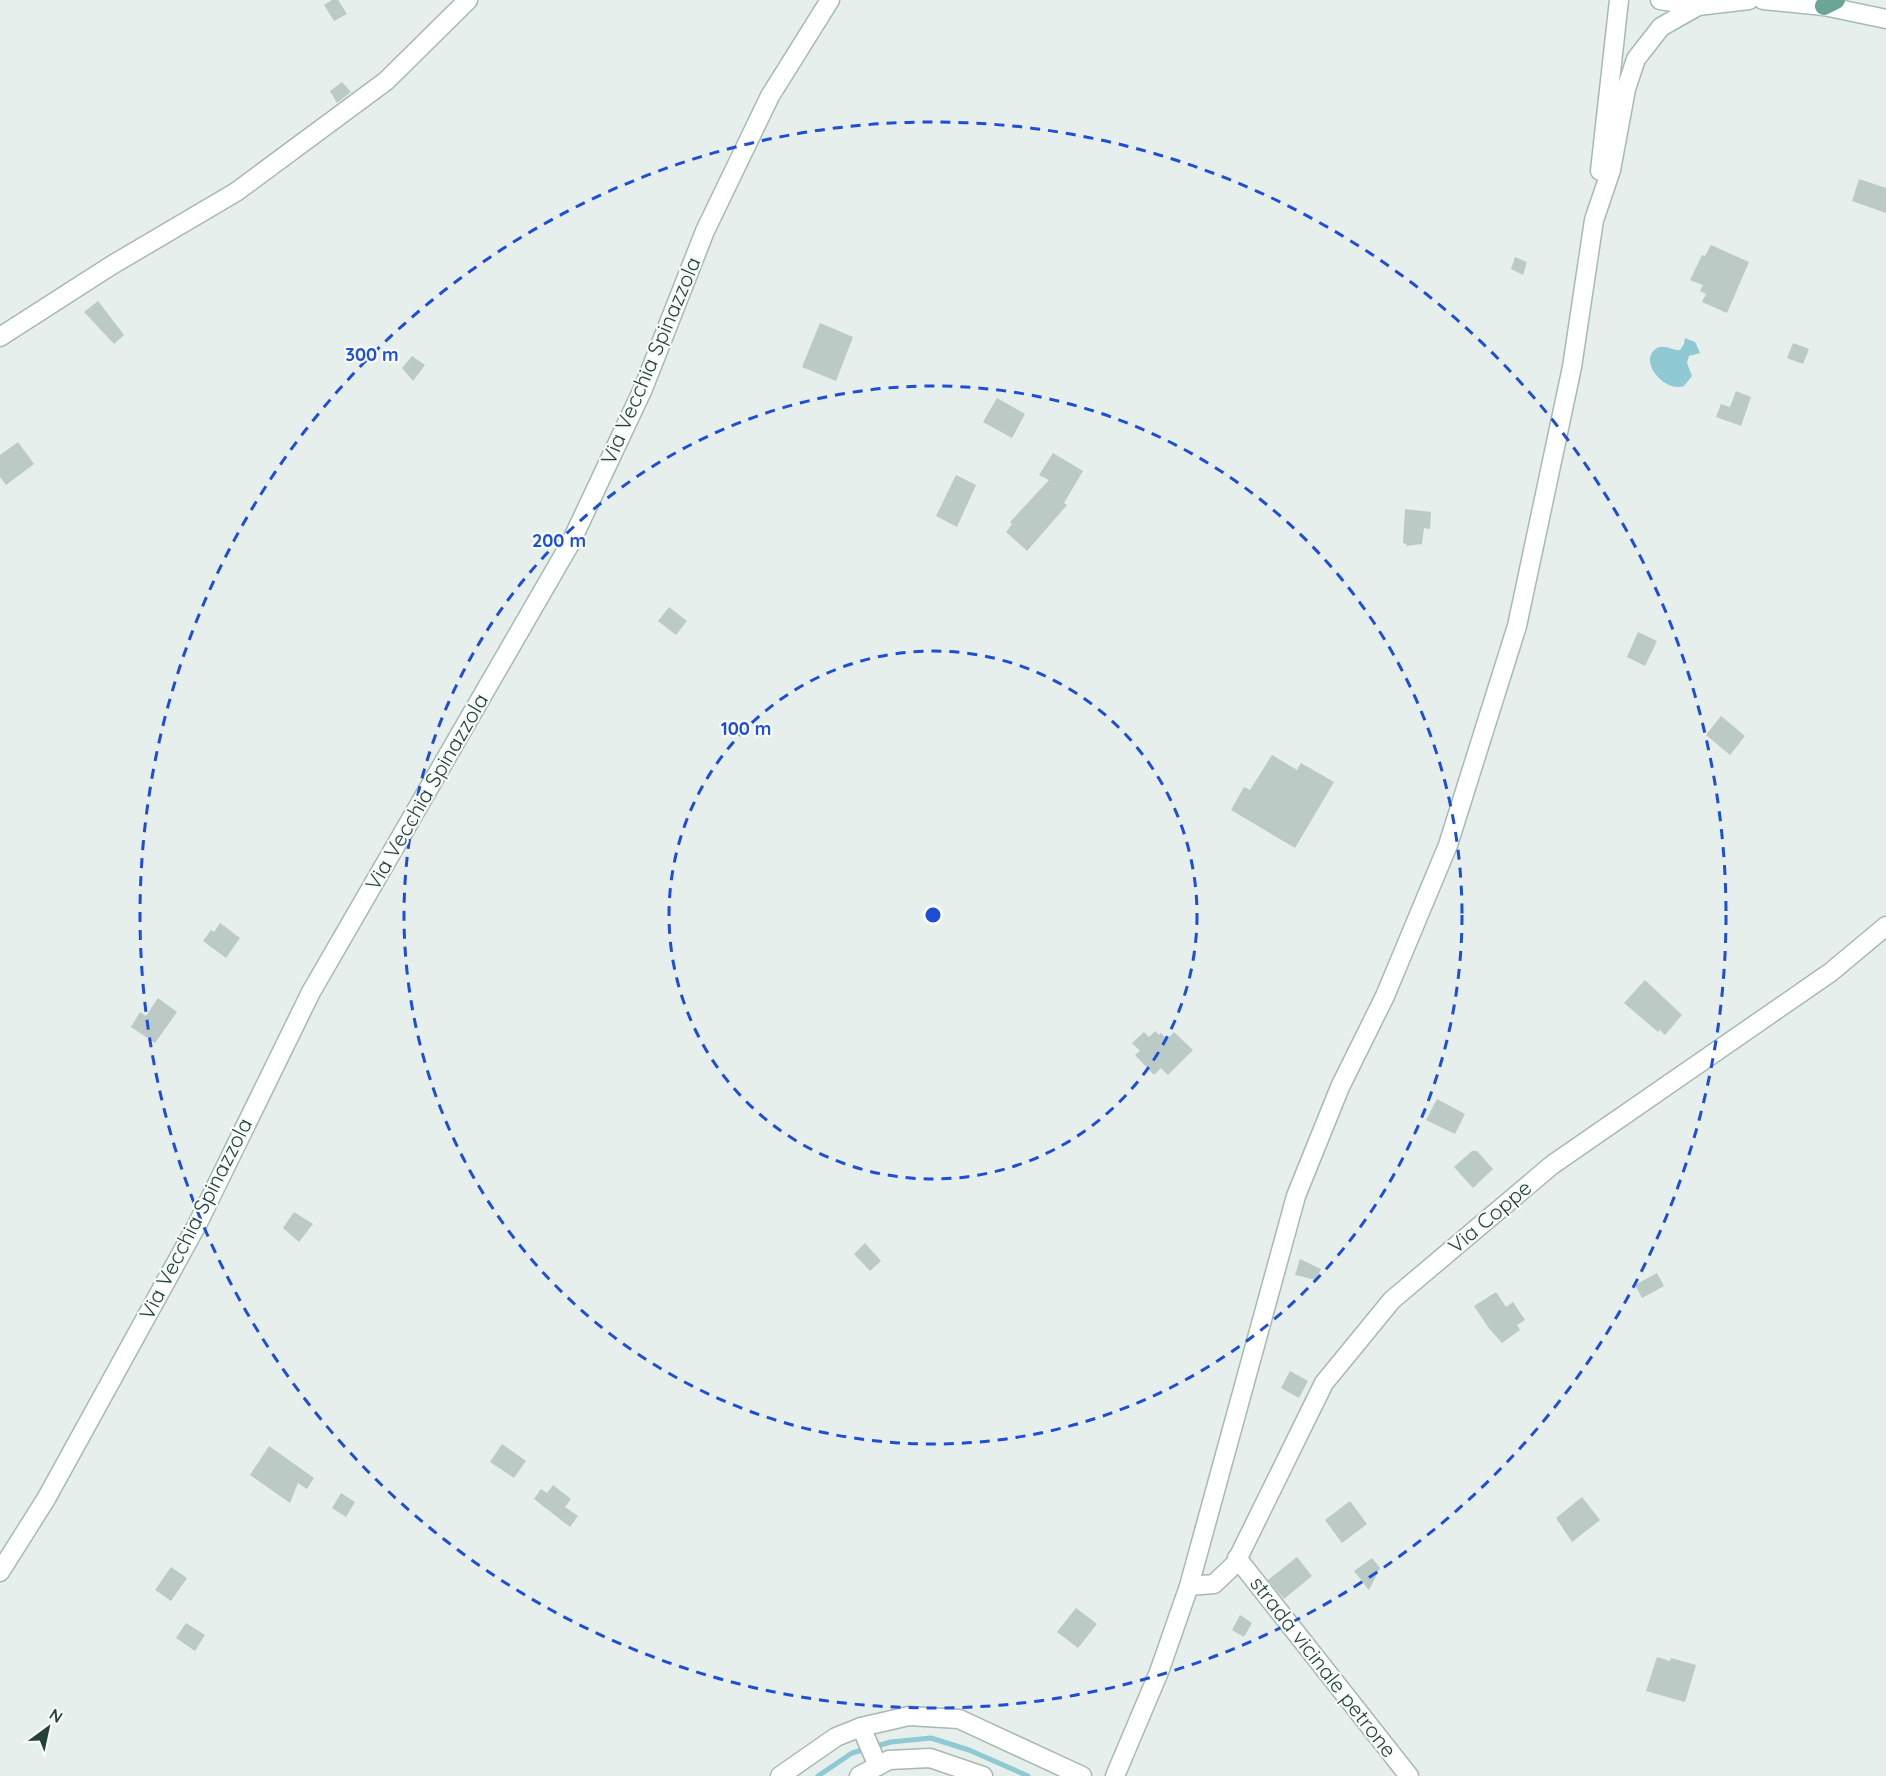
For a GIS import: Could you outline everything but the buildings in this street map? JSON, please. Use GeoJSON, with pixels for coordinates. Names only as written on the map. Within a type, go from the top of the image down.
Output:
{"type":"FeatureCollection","features":[{"type":"Feature","properties":{"kind":"street"},"geometry":{"type":"LineString","coordinates":[[0,337],[112,265],[236,192],[386,81],[468,0]]}},
{"type":"Feature","properties":{"kind":"street","name":"Via Vecchia Spinazzola"},"geometry":{"type":"LineString","coordinates":[[0,1572],[46,1498],[198,1223],[311,993],[570,544],[643,389],[710,220],[770,96],[830,0]]}},
{"type":"Feature","properties":{"kind":"street"},"geometry":{"type":"LineString","coordinates":[[1116,1776],[1159,1672],[1189,1586],[1296,1196],[1340,1087],[1390,985],[1448,845],[1517,626],[1572,367],[1594,220],[1619,0]]}},
{"type":"Feature","properties":{"kind":"street"},"geometry":{"type":"LineString","coordinates":[[1660,0],[1698,6],[1749,0]]}},
{"type":"Feature","properties":{"kind":"street"},"geometry":{"type":"LineString","coordinates":[[1763,0],[1830,3],[1886,19]]}},
{"type":"Feature","properties":{"kind":"street"},"geometry":{"type":"LineString","coordinates":[[1594,220],[1611,170],[1626,89],[1636,59],[1661,27],[1698,6]]}},
{"type":"Feature","properties":{"kind":"street","name":"Via Coppe"},"geometry":{"type":"LineString","coordinates":[[1189,1586],[1214,1584],[1234,1564],[1324,1383],[1392,1300],[1552,1165],[1832,972],[1886,926]]}},
{"type":"Feature","properties":{"kind":"street","name":"strada vicinale petrone"},"geometry":{"type":"LineString","coordinates":[[1237,1558],[1409,1776]]}},
{"type":"Feature","properties":{"kind":"street"},"geometry":{"type":"LineString","coordinates":[[780,1776],[836,1737],[861,1727],[909,1716],[958,1719],[1082,1776]]}},
{"type":"Feature","properties":{"kind":"street"},"geometry":{"type":"LineString","coordinates":[[861,1727],[878,1766]]}},
{"type":"Feature","properties":{"kind":"street"},"geometry":{"type":"LineString","coordinates":[[859,1776],[889,1761],[930,1758],[983,1776]]}},
{"type":"Feature","properties":{"kind":"water"},"geometry":{"type":"Polygon","coordinates":[[[1685,338],[1695,342],[1700,353],[1689,356],[1687,363],[1692,376],[1684,386],[1676,387],[1661,380],[1651,367],[1650,360],[1652,353],[1660,347],[1680,350],[1685,338]]]}},
{"type":"Feature","properties":{"kind":"waterway"},"geometry":{"type":"LineString","coordinates":[[818,1776],[852,1753],[891,1742],[931,1738],[969,1750],[1028,1776]]}}]}
